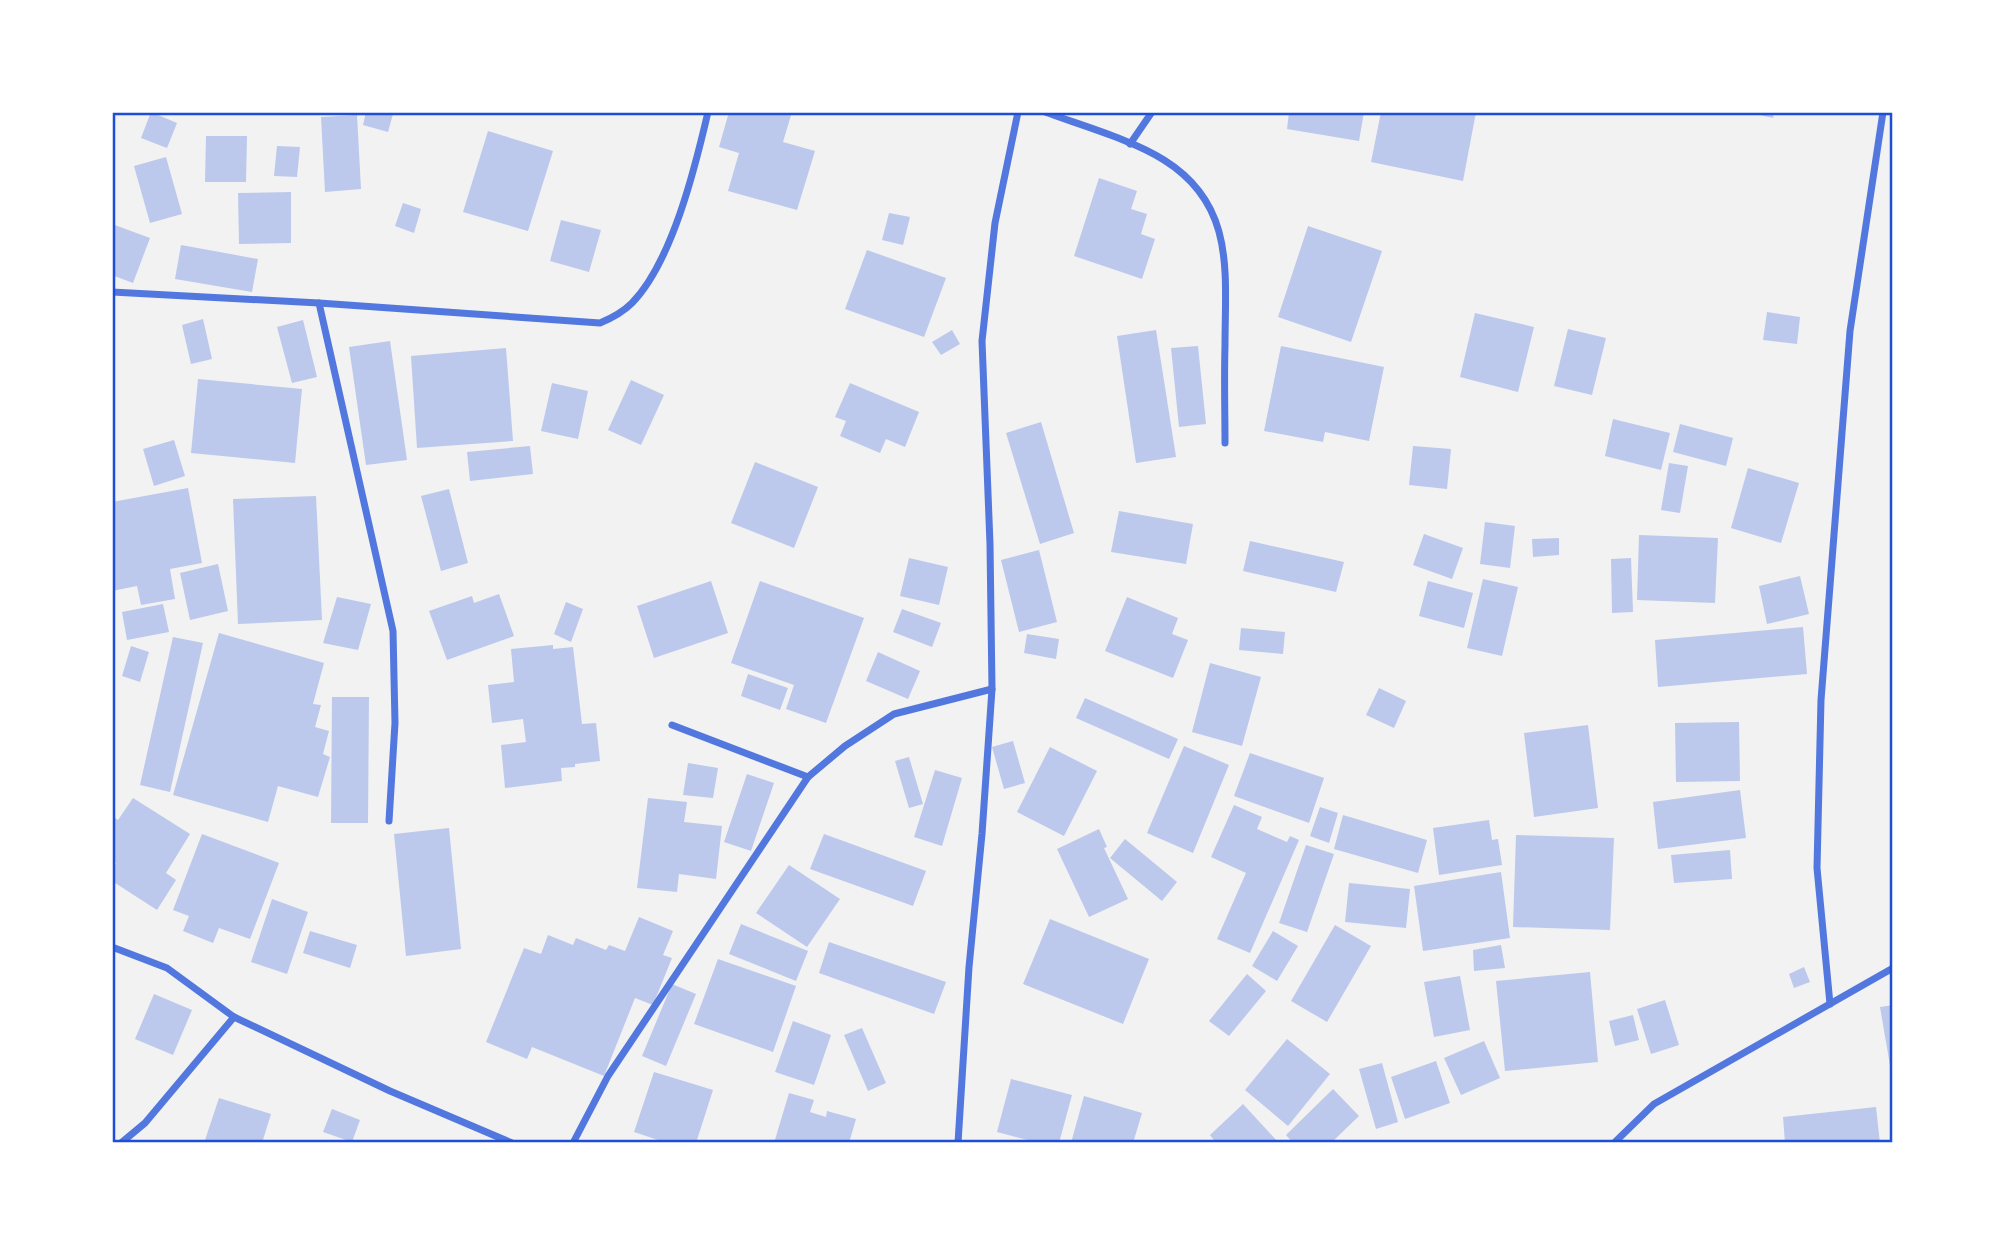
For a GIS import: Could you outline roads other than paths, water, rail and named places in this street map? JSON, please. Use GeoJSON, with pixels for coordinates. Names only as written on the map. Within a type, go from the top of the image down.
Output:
{"type":"FeatureCollection","features":[{"type":"Feature","properties":{"kind":"street"},"geometry":{"type":"LineString","coordinates":[[112,292],[319,303],[600,323],[617,316],[633,302],[649,280],[668,244],[698,155],[708,112]]}},
{"type":"Feature","properties":{"kind":"street"},"geometry":{"type":"LineString","coordinates":[[958,1143],[969,967],[992,689],[990,544],[982,341],[995,223],[1018,112]]}},
{"type":"Feature","properties":{"kind":"street"},"geometry":{"type":"LineString","coordinates":[[1045,112],[1163,159],[1193,183],[1209,205],[1223,239],[1226,286],[1225,443]]}},
{"type":"Feature","properties":{"kind":"street"},"geometry":{"type":"LineString","coordinates":[[1130,144],[1152,112]]}},
{"type":"Feature","properties":{"kind":"street"},"geometry":{"type":"LineString","coordinates":[[1830,1004],[1817,868],[1821,700],[1850,331],[1883,112]]}},
{"type":"Feature","properties":{"kind":"street"},"geometry":{"type":"LineString","coordinates":[[319,303],[393,631],[395,723],[389,821]]}},
{"type":"Feature","properties":{"kind":"street"},"geometry":{"type":"LineString","coordinates":[[573,1143],[608,1076],[808,777],[845,746],[894,714],[992,689]]}},
{"type":"Feature","properties":{"kind":"street"},"geometry":{"type":"LineString","coordinates":[[672,725],[808,777]]}},
{"type":"Feature","properties":{"kind":"street"},"geometry":{"type":"LineString","coordinates":[[112,947],[167,968],[234,1017],[390,1091],[512,1143]]}},
{"type":"Feature","properties":{"kind":"street"},"geometry":{"type":"LineString","coordinates":[[1614,1143],[1654,1104],[1893,968]]}},
{"type":"Feature","properties":{"kind":"street"},"geometry":{"type":"LineString","coordinates":[[121,1143],[145,1123],[234,1017]]}}]}
